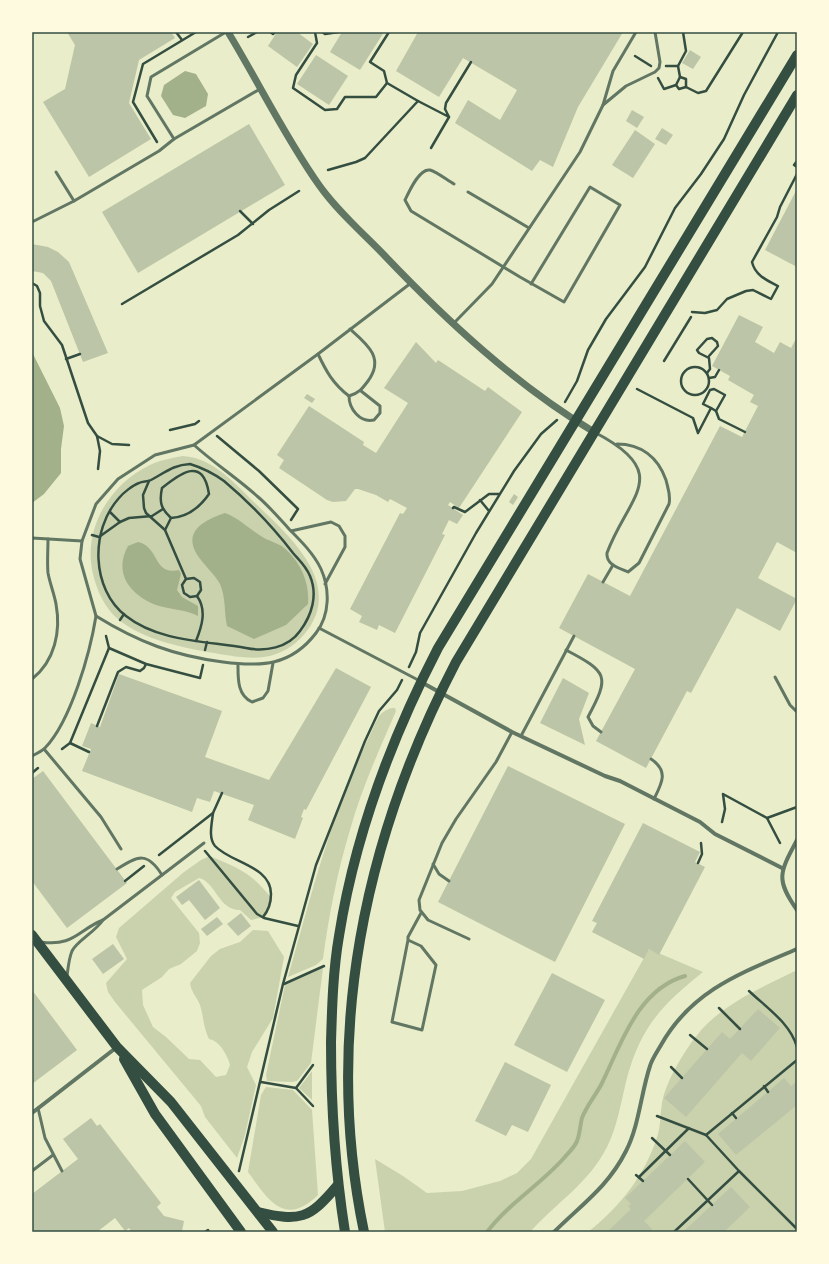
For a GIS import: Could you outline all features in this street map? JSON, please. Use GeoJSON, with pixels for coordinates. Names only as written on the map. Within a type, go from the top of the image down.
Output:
{"type":"FeatureCollection","features":[{"type":"Feature","properties":{"kind":"main road"},"geometry":{"type":"LineString","coordinates":[[345,1232],[338,1186],[331,1108],[333,985],[338,937],[357,850],[385,765],[420,681],[438,648],[797,55]]}},
{"type":"Feature","properties":{"kind":"main road"},"geometry":{"type":"LineString","coordinates":[[364,1232],[351,1141],[350,1031],[360,941],[367,899],[378,855],[406,772],[440,693],[456,662],[797,95]]}},
{"type":"Feature","properties":{"kind":"main road"},"geometry":{"type":"LineString","coordinates":[[34,938],[117,1047],[171,1102],[273,1232]]}},
{"type":"Feature","properties":{"kind":"main road"},"geometry":{"type":"LineString","coordinates":[[332,1029],[350,1031]]}},
{"type":"Feature","properties":{"kind":"main road"},"geometry":{"type":"LineString","coordinates":[[117,1047],[155,1114],[241,1232]]}},
{"type":"Feature","properties":{"kind":"main road"},"geometry":{"type":"LineString","coordinates":[[258,1212],[280,1217],[293,1218],[308,1214],[322,1204],[338,1186]]}},
{"type":"Feature","properties":{"kind":"street"},"geometry":{"type":"LineString","coordinates":[[227,32],[320,186],[334,204],[453,324],[524,383],[576,421],[594,432]]}},
{"type":"Feature","properties":{"kind":"street"},"geometry":{"type":"LineString","coordinates":[[420,681],[512,732],[700,822],[715,834],[782,868]]}},
{"type":"Feature","properties":{"kind":"street"},"geometry":{"type":"LineString","coordinates":[[797,840],[782,868],[784,890],[797,910]]}},
{"type":"Feature","properties":{"kind":"street"},"geometry":{"type":"LineString","coordinates":[[554,1232],[593,1196],[617,1167],[627,1150],[650,1064],[671,1027],[683,1013],[697,1000],[739,974],[797,949]]}},
{"type":"Feature","properties":{"kind":"street"},"geometry":{"type":"LineString","coordinates":[[32,1113],[117,1047]]}},
{"type":"Feature","properties":{"kind":"lane"},"geometry":{"type":"LineString","coordinates":[[174,139],[147,96],[151,77],[227,32]]}},
{"type":"Feature","properties":{"kind":"lane"},"geometry":{"type":"LineString","coordinates":[[453,324],[492,284],[580,152],[603,105],[613,71],[636,32]]}},
{"type":"Feature","properties":{"kind":"lane"},"geometry":{"type":"LineString","coordinates":[[603,105],[626,86],[655,72],[659,68],[660,62],[655,32]]}},
{"type":"Feature","properties":{"kind":"lane"},"geometry":{"type":"LineString","coordinates":[[32,222],[74,201],[159,150],[174,139],[262,88]]}},
{"type":"Feature","properties":{"kind":"lane"},"geometry":{"type":"LineString","coordinates":[[454,184],[430,170],[424,171],[419,174],[405,200],[406,205],[410,211],[531,284],[564,302],[620,205],[590,188],[531,284]]}},
{"type":"Feature","properties":{"kind":"lane"},"geometry":{"type":"LineString","coordinates":[[56,172],[74,201]]}},
{"type":"Feature","properties":{"kind":"lane"},"geometry":{"type":"LineString","coordinates":[[468,192],[529,228]]}},
{"type":"Feature","properties":{"kind":"lane"},"geometry":{"type":"LineString","coordinates":[[32,756],[44,749],[57,730],[75,692],[90,649],[96,616],[80,559],[82,541],[96,504],[118,479],[155,455],[194,445],[318,354],[411,283]]}},
{"type":"Feature","properties":{"kind":"lane"},"geometry":{"type":"LineString","coordinates":[[349,396],[361,391],[372,376],[375,368],[375,361],[368,347],[350,329]]}},
{"type":"Feature","properties":{"kind":"lane"},"geometry":{"type":"LineString","coordinates":[[318,354],[330,379],[349,396],[349,404],[356,413],[367,420],[374,420],[380,413],[380,406],[361,391]]}},
{"type":"Feature","properties":{"kind":"lane"},"geometry":{"type":"LineString","coordinates":[[594,432],[617,444],[635,462],[640,477],[638,494],[608,553],[609,561],[613,565],[628,572],[634,569],[638,563],[665,511],[670,496],[663,471],[653,457],[635,446],[617,444]]}},
{"type":"Feature","properties":{"kind":"lane"},"geometry":{"type":"LineString","coordinates":[[96,616],[131,636],[159,649],[189,657],[256,665],[273,663],[301,649],[319,628],[328,597],[321,569],[304,544],[259,498],[194,445]]}},
{"type":"Feature","properties":{"kind":"lane"},"geometry":{"type":"LineString","coordinates":[[291,531],[331,522],[339,526],[345,536],[345,547],[325,584]]}},
{"type":"Feature","properties":{"kind":"lane"},"geometry":{"type":"LineString","coordinates":[[32,538],[82,541]]}},
{"type":"Feature","properties":{"kind":"lane"},"geometry":{"type":"LineString","coordinates":[[32,679],[41,673],[48,662],[54,648],[57,633],[58,618],[48,573],[48,539]]}},
{"type":"Feature","properties":{"kind":"lane"},"geometry":{"type":"LineString","coordinates":[[603,582],[613,565]]}},
{"type":"Feature","properties":{"kind":"lane"},"geometry":{"type":"LineString","coordinates":[[319,628],[420,681]]}},
{"type":"Feature","properties":{"kind":"lane"},"geometry":{"type":"LineString","coordinates":[[521,736],[574,636]]}},
{"type":"Feature","properties":{"kind":"lane"},"geometry":{"type":"LineString","coordinates":[[566,650],[586,660],[597,670],[602,678],[603,686],[588,717],[593,726],[602,732]]}},
{"type":"Feature","properties":{"kind":"lane"},"geometry":{"type":"LineString","coordinates":[[238,664],[241,693],[245,699],[252,702],[263,698],[268,691],[273,663]]}},
{"type":"Feature","properties":{"kind":"lane"},"geometry":{"type":"LineString","coordinates":[[775,677],[790,705],[797,712]]}},
{"type":"Feature","properties":{"kind":"lane"},"geometry":{"type":"LineString","coordinates":[[470,939],[428,920],[421,913],[418,907],[419,900],[433,864],[456,819],[493,768],[512,732]]}},
{"type":"Feature","properties":{"kind":"lane"},"geometry":{"type":"LineString","coordinates":[[44,749],[101,816],[121,849]]}},
{"type":"Feature","properties":{"kind":"lane"},"geometry":{"type":"LineString","coordinates":[[651,759],[658,764],[663,775],[662,784],[654,799]]}},
{"type":"Feature","properties":{"kind":"lane"},"geometry":{"type":"LineString","coordinates":[[66,981],[72,951],[78,944],[96,930],[103,920],[202,844]]}},
{"type":"Feature","properties":{"kind":"lane"},"geometry":{"type":"LineString","coordinates":[[117,869],[132,860],[142,857],[150,859],[162,874]]}},
{"type":"Feature","properties":{"kind":"lane"},"geometry":{"type":"LineString","coordinates":[[433,864],[439,874],[449,881]]}},
{"type":"Feature","properties":{"kind":"lane"},"geometry":{"type":"LineString","coordinates":[[408,940],[421,946],[436,966],[422,1030],[392,1022],[408,940],[421,913]]}},
{"type":"Feature","properties":{"kind":"lane"},"geometry":{"type":"LineString","coordinates":[[34,938],[52,944],[62,943],[73,938],[92,924],[103,920]]}},
{"type":"Feature","properties":{"kind":"lane"},"geometry":{"type":"LineString","coordinates":[[38,1108],[52,1155],[62,1171]]}},
{"type":"Feature","properties":{"kind":"lane"},"geometry":{"type":"LineString","coordinates":[[32,1171],[52,1155]]}},
{"type":"Feature","properties":{"kind":"path"},"geometry":{"type":"LineString","coordinates":[[176,32],[182,40]]}},
{"type":"Feature","properties":{"kind":"path"},"geometry":{"type":"LineString","coordinates":[[248,37],[257,32]]}},
{"type":"Feature","properties":{"kind":"path"},"geometry":{"type":"LineString","coordinates":[[270,32],[273,34],[275,32]]}},
{"type":"Feature","properties":{"kind":"path"},"geometry":{"type":"LineString","coordinates":[[315,32],[317,43],[296,75],[293,88],[326,110],[337,109],[345,97],[376,97],[387,83]]}},
{"type":"Feature","properties":{"kind":"path"},"geometry":{"type":"LineString","coordinates":[[322,32],[326,34],[339,32]]}},
{"type":"Feature","properties":{"kind":"path"},"geometry":{"type":"LineString","coordinates":[[389,32],[370,62],[384,71],[387,83],[449,117]]}},
{"type":"Feature","properties":{"kind":"path"},"geometry":{"type":"LineString","coordinates":[[658,78],[664,89],[676,85],[680,78],[678,66],[686,51],[683,32]]}},
{"type":"Feature","properties":{"kind":"path"},"geometry":{"type":"LineString","coordinates":[[676,85],[679,89],[686,87],[698,93],[706,91],[743,32]]}},
{"type":"Feature","properties":{"kind":"path"},"geometry":{"type":"LineString","coordinates":[[570,394],[577,381],[588,350],[606,319],[636,281],[653,253],[675,208],[701,174],[724,139],[744,95],[778,32]]}},
{"type":"Feature","properties":{"kind":"path"},"geometry":{"type":"LineString","coordinates":[[635,56],[652,66]]}},
{"type":"Feature","properties":{"kind":"path"},"geometry":{"type":"LineString","coordinates":[[449,117],[446,109],[446,103],[471,62]]}},
{"type":"Feature","properties":{"kind":"path"},"geometry":{"type":"LineString","coordinates":[[666,66],[678,66]]}},
{"type":"Feature","properties":{"kind":"path"},"geometry":{"type":"LineString","coordinates":[[680,78],[686,79],[686,87]]}},
{"type":"Feature","properties":{"kind":"path"},"geometry":{"type":"LineString","coordinates":[[328,170],[365,158],[418,101]]}},
{"type":"Feature","properties":{"kind":"path"},"geometry":{"type":"LineString","coordinates":[[431,148],[449,117]]}},
{"type":"Feature","properties":{"kind":"path"},"geometry":{"type":"LineString","coordinates":[[797,161],[794,165],[797,167]]}},
{"type":"Feature","properties":{"kind":"path"},"geometry":{"type":"LineString","coordinates":[[692,312],[706,313],[717,310],[727,299],[746,291],[753,290],[770,299],[778,286],[759,275],[754,269],[752,262],[777,217],[780,207],[797,174]]}},
{"type":"Feature","properties":{"kind":"path"},"geometry":{"type":"LineString","coordinates":[[122,304],[231,239],[253,224],[268,210],[299,191]]}},
{"type":"Feature","properties":{"kind":"path"},"geometry":{"type":"LineString","coordinates":[[240,212],[253,224]]}},
{"type":"Feature","properties":{"kind":"path"},"geometry":{"type":"LineString","coordinates":[[32,283],[37,286],[40,293],[40,306],[44,321],[58,338],[78,388],[88,423],[97,436],[100,451],[98,469]]}},
{"type":"Feature","properties":{"kind":"path"},"geometry":{"type":"LineString","coordinates":[[664,361],[691,317]]}},
{"type":"Feature","properties":{"kind":"path"},"geometry":{"type":"LineString","coordinates":[[707,373],[710,368],[709,356],[718,346],[716,340],[710,338],[707,339],[697,350],[699,353],[709,356]]}},
{"type":"Feature","properties":{"kind":"path"},"geometry":{"type":"LineString","coordinates":[[66,359],[80,354]]}},
{"type":"Feature","properties":{"kind":"path"},"geometry":{"type":"LineString","coordinates":[[716,411],[725,395],[714,389],[708,391],[700,395],[692,396],[683,388],[681,380],[684,373],[690,368],[700,368],[707,373],[710,378],[710,384],[708,391],[703,404],[716,411],[719,419],[744,432]]}},
{"type":"Feature","properties":{"kind":"path"},"geometry":{"type":"LineString","coordinates":[[710,378],[715,377],[719,370]]}},
{"type":"Feature","properties":{"kind":"path"},"geometry":{"type":"LineString","coordinates":[[637,389],[694,418],[698,433],[711,408]]}},
{"type":"Feature","properties":{"kind":"path"},"geometry":{"type":"LineString","coordinates":[[170,430],[195,424],[199,420]]}},
{"type":"Feature","properties":{"kind":"path"},"geometry":{"type":"LineString","coordinates":[[405,673],[416,652],[420,633],[499,494],[534,444],[550,425],[555,423]]}},
{"type":"Feature","properties":{"kind":"path"},"geometry":{"type":"LineString","coordinates":[[97,436],[112,444],[129,445]]}},
{"type":"Feature","properties":{"kind":"path"},"geometry":{"type":"LineString","coordinates":[[217,436],[258,471],[298,510],[291,520]]}},
{"type":"Feature","properties":{"kind":"path"},"geometry":{"type":"LineString","coordinates":[[177,464],[190,464],[207,470],[224,481],[274,530],[304,565],[310,575],[313,586],[314,602],[306,624],[297,635],[280,646],[258,650],[196,641],[153,630],[124,614],[108,594],[103,582],[99,568],[99,537],[110,512],[119,498],[137,483],[149,481],[177,464]]}},
{"type":"Feature","properties":{"kind":"path"},"geometry":{"type":"LineString","coordinates":[[189,470],[202,475],[206,479],[209,494],[204,501],[183,517],[172,518],[162,509],[160,503],[162,488],[181,472],[189,470]]}},
{"type":"Feature","properties":{"kind":"path"},"geometry":{"type":"LineString","coordinates":[[202,475],[207,470]]}},
{"type":"Feature","properties":{"kind":"path"},"geometry":{"type":"LineString","coordinates":[[149,481],[143,495],[144,508],[146,513],[152,516],[165,530],[186,579]]}},
{"type":"Feature","properties":{"kind":"path"},"geometry":{"type":"LineString","coordinates":[[452,508],[454,507],[465,512],[489,494],[499,494]]}},
{"type":"Feature","properties":{"kind":"path"},"geometry":{"type":"LineString","coordinates":[[480,500],[489,511]]}},
{"type":"Feature","properties":{"kind":"path"},"geometry":{"type":"LineString","coordinates":[[99,537],[120,522],[129,518],[152,516],[162,509]]}},
{"type":"Feature","properties":{"kind":"path"},"geometry":{"type":"LineString","coordinates":[[110,512],[120,522]]}},
{"type":"Feature","properties":{"kind":"path"},"geometry":{"type":"LineString","coordinates":[[165,530],[172,518]]}},
{"type":"Feature","properties":{"kind":"path"},"geometry":{"type":"LineString","coordinates":[[92,535],[99,537]]}},
{"type":"Feature","properties":{"kind":"path"},"geometry":{"type":"LineString","coordinates":[[194,578],[200,582],[201,590],[197,596],[190,597],[184,593],[182,585],[186,579],[194,578]]}},
{"type":"Feature","properties":{"kind":"path"},"geometry":{"type":"LineString","coordinates":[[196,641],[203,608],[197,596]]}},
{"type":"Feature","properties":{"kind":"path"},"geometry":{"type":"LineString","coordinates":[[120,620],[124,614]]}},
{"type":"Feature","properties":{"kind":"path"},"geometry":{"type":"LineString","coordinates":[[62,749],[70,744],[109,648],[106,636]]}},
{"type":"Feature","properties":{"kind":"path"},"geometry":{"type":"LineString","coordinates":[[205,650],[207,642]]}},
{"type":"Feature","properties":{"kind":"path"},"geometry":{"type":"LineString","coordinates":[[109,648],[146,664],[200,678],[203,665]]}},
{"type":"Feature","properties":{"kind":"path"},"geometry":{"type":"LineString","coordinates":[[97,726],[118,672],[126,667],[140,671],[146,664]]}},
{"type":"Feature","properties":{"kind":"path"},"geometry":{"type":"LineString","coordinates":[[250,1123],[298,926],[316,865],[352,770],[379,711],[398,690]]}},
{"type":"Feature","properties":{"kind":"path"},"geometry":{"type":"LineString","coordinates":[[70,744],[90,752]]}},
{"type":"Feature","properties":{"kind":"path"},"geometry":{"type":"LineString","coordinates":[[32,773],[38,768]]}},
{"type":"Feature","properties":{"kind":"path"},"geometry":{"type":"LineString","coordinates":[[222,793],[213,813],[211,834],[215,846],[258,871],[269,883],[271,896],[268,909],[262,917]]}},
{"type":"Feature","properties":{"kind":"path"},"geometry":{"type":"LineString","coordinates":[[722,822],[725,809],[723,794],[767,818],[780,843]]}},
{"type":"Feature","properties":{"kind":"path"},"geometry":{"type":"LineString","coordinates":[[767,818],[797,808]]}},
{"type":"Feature","properties":{"kind":"path"},"geometry":{"type":"LineString","coordinates":[[159,855],[213,813]]}},
{"type":"Feature","properties":{"kind":"path"},"geometry":{"type":"LineString","coordinates":[[698,863],[702,854],[701,843]]}},
{"type":"Feature","properties":{"kind":"path"},"geometry":{"type":"LineString","coordinates":[[202,844],[251,908],[262,917],[298,926]]}},
{"type":"Feature","properties":{"kind":"path"},"geometry":{"type":"LineString","coordinates":[[125,881],[146,865]]}},
{"type":"Feature","properties":{"kind":"path"},"geometry":{"type":"LineString","coordinates":[[284,984],[324,966]]}},
{"type":"Feature","properties":{"kind":"path"},"geometry":{"type":"LineString","coordinates":[[748,991],[784,1023],[793,1036],[797,1047]]}},
{"type":"Feature","properties":{"kind":"path"},"geometry":{"type":"LineString","coordinates":[[719,1008],[740,1029]]}},
{"type":"Feature","properties":{"kind":"path"},"geometry":{"type":"LineString","coordinates":[[690,1035],[708,1049]]}},
{"type":"Feature","properties":{"kind":"path"},"geometry":{"type":"LineString","coordinates":[[706,1135],[797,1060]]}},
{"type":"Feature","properties":{"kind":"path"},"geometry":{"type":"LineString","coordinates":[[296,1088],[313,1065]]}},
{"type":"Feature","properties":{"kind":"path"},"geometry":{"type":"LineString","coordinates":[[671,1067],[682,1078]]}},
{"type":"Feature","properties":{"kind":"path"},"geometry":{"type":"LineString","coordinates":[[261,1082],[296,1088],[313,1106]]}},
{"type":"Feature","properties":{"kind":"path"},"geometry":{"type":"LineString","coordinates":[[764,1086],[768,1092]]}},
{"type":"Feature","properties":{"kind":"path"},"geometry":{"type":"LineString","coordinates":[[732,1113],[736,1118]]}},
{"type":"Feature","properties":{"kind":"path"},"geometry":{"type":"LineString","coordinates":[[657,1116],[706,1135],[739,1171],[797,1229]]}},
{"type":"Feature","properties":{"kind":"path"},"geometry":{"type":"LineString","coordinates":[[643,1181],[637,1176],[689,1128]]}},
{"type":"Feature","properties":{"kind":"path"},"geometry":{"type":"LineString","coordinates":[[652,1138],[670,1155]]}},
{"type":"Feature","properties":{"kind":"path"},"geometry":{"type":"LineString","coordinates":[[674,1232],[739,1171]]}},
{"type":"Feature","properties":{"kind":"path"},"geometry":{"type":"LineString","coordinates":[[688,1179],[712,1205]]}},
{"type":"Feature","properties":{"kind":"path"},"geometry":{"type":"LineString","coordinates":[[205,1232],[208,1230],[210,1232]]}},
{"type":"Feature","properties":{"kind":"shaded area"},"geometry":{"type":"Polygon","coordinates":[[[185,71],[196,74],[208,94],[206,106],[185,118],[173,115],[161,96],[164,85],[185,71]]]}},
{"type":"Feature","properties":{"kind":"shaded area"},"geometry":{"type":"Polygon","coordinates":[[[32,352],[60,408],[64,426],[61,449],[61,473],[44,494],[32,503],[32,352]]]}},
{"type":"Feature","properties":{"kind":"shaded area"},"geometry":{"type":"Polygon","coordinates":[[[183,456],[194,458],[214,467],[240,488],[294,543],[314,574],[318,590],[318,607],[308,630],[300,639],[287,649],[268,656],[250,658],[207,652],[172,644],[149,637],[128,627],[114,616],[102,599],[93,574],[91,557],[92,541],[102,510],[111,496],[136,473],[150,465],[166,459],[183,456]]]}},
{"type":"Feature","properties":{"kind":"shaded area"},"geometry":{"type":"Polygon","coordinates":[[[225,513],[239,520],[264,538],[283,547],[299,565],[303,572],[307,588],[308,604],[286,625],[254,639],[227,626],[223,594],[220,584],[195,551],[193,543],[193,536],[201,525],[216,516],[225,513]]]}},
{"type":"Feature","properties":{"kind":"shaded area"},"geometry":{"type":"Polygon","coordinates":[[[138,542],[150,549],[160,565],[165,569],[171,571],[179,570],[181,574],[177,590],[182,597],[198,606],[198,616],[188,612],[156,605],[147,601],[132,589],[123,574],[122,565],[128,546],[138,542]]]}},
{"type":"Feature","properties":{"kind":"shaded area"},"geometry":{"type":"Polygon","coordinates":[[[395,708],[396,711],[359,800],[345,846],[334,894],[323,959],[316,965],[288,977],[323,854],[344,793],[378,717],[386,710],[395,708]]]}},
{"type":"Feature","properties":{"kind":"shaded area"},"geometry":{"type":"Polygon","coordinates":[[[210,856],[238,868],[252,877],[272,899],[270,908],[265,917],[251,920],[240,910],[227,906],[205,881],[199,878],[175,892],[171,898],[199,933],[200,943],[197,951],[181,964],[169,969],[162,977],[142,990],[143,1005],[153,1027],[189,1059],[200,1060],[216,1077],[226,1075],[230,1065],[229,1061],[220,1045],[209,1039],[200,1005],[190,983],[211,956],[220,949],[240,942],[253,930],[268,931],[284,957],[273,1018],[252,1052],[247,1067],[256,1085],[245,1135],[237,1158],[205,1117],[201,1106],[115,1002],[108,992],[106,983],[127,959],[116,937],[119,928],[184,872],[201,860],[210,856]]]}},
{"type":"Feature","properties":{"kind":"shaded area"},"geometry":{"type":"Polygon","coordinates":[[[649,949],[703,972],[665,1006],[647,1030],[639,1044],[627,1078],[617,1122],[611,1139],[600,1160],[582,1182],[530,1232],[385,1232],[375,1159],[427,1193],[462,1191],[500,1181],[517,1173],[531,1159],[649,949]]]}},
{"type":"Feature","properties":{"kind":"shaded area"},"geometry":{"type":"Polygon","coordinates":[[[323,968],[311,1063],[297,1081],[267,1081],[266,1075],[285,985],[323,968]]]}},
{"type":"Feature","properties":{"kind":"shaded area"},"geometry":{"type":"Polygon","coordinates":[[[797,970],[797,1232],[588,1232],[611,1212],[639,1176],[653,1149],[658,1134],[663,1098],[670,1079],[681,1058],[701,1030],[718,1014],[739,1000],[797,970]]]}},
{"type":"Feature","properties":{"kind":"shaded area"},"geometry":{"type":"Polygon","coordinates":[[[312,1071],[312,1100],[299,1088],[312,1071]]]}},
{"type":"Feature","properties":{"kind":"shaded area"},"geometry":{"type":"Polygon","coordinates":[[[266,1087],[293,1090],[312,1110],[318,1195],[306,1205],[296,1209],[286,1209],[278,1206],[270,1200],[248,1172],[261,1095],[266,1087]]]}},
{"type":"Feature","properties":{"kind":"building"},"geometry":{"type":"Polygon","coordinates":[[[67,32],[171,32],[175,38],[139,60],[129,103],[151,139],[89,177],[43,102],[65,89],[75,45],[67,32]]]}},
{"type":"Feature","properties":{"kind":"building"},"geometry":{"type":"Polygon","coordinates":[[[277,32],[297,32],[313,44],[297,67],[268,46],[277,32]]]}},
{"type":"Feature","properties":{"kind":"building"},"geometry":{"type":"Polygon","coordinates":[[[342,32],[384,32],[360,70],[330,52],[342,32]]]}},
{"type":"Feature","properties":{"kind":"building"},"geometry":{"type":"Polygon","coordinates":[[[418,32],[623,32],[578,107],[553,167],[540,160],[532,171],[455,123],[468,100],[500,120],[517,90],[463,58],[439,97],[396,71],[418,32]]]}},
{"type":"Feature","properties":{"kind":"building"},"geometry":{"type":"Polygon","coordinates":[[[690,50],[701,57],[693,69],[682,63],[690,50]]]}},
{"type":"Feature","properties":{"kind":"building"},"geometry":{"type":"Polygon","coordinates":[[[316,55],[348,76],[329,105],[297,84],[316,55]]]}},
{"type":"Feature","properties":{"kind":"building"},"geometry":{"type":"Polygon","coordinates":[[[632,110],[644,117],[637,128],[626,121],[632,110]]]}},
{"type":"Feature","properties":{"kind":"building"},"geometry":{"type":"Polygon","coordinates":[[[249,124],[285,185],[138,273],[102,212],[249,124]]]}},
{"type":"Feature","properties":{"kind":"building"},"geometry":{"type":"Polygon","coordinates":[[[662,128],[673,135],[666,145],[655,139],[662,128]]]}},
{"type":"Feature","properties":{"kind":"building"},"geometry":{"type":"Polygon","coordinates":[[[635,130],[655,144],[633,178],[612,165],[635,130]]]}},
{"type":"Feature","properties":{"kind":"building"},"geometry":{"type":"Polygon","coordinates":[[[797,189],[797,267],[765,250],[797,189]]]}},
{"type":"Feature","properties":{"kind":"building"},"geometry":{"type":"Polygon","coordinates":[[[32,244],[48,247],[58,252],[69,262],[108,353],[83,362],[51,281],[43,273],[32,271],[32,244]]]}},
{"type":"Feature","properties":{"kind":"building"},"geometry":{"type":"Polygon","coordinates":[[[739,315],[763,327],[755,342],[774,353],[780,342],[791,348],[797,337],[797,553],[777,542],[758,578],[797,599],[780,631],[737,608],[691,693],[687,691],[646,768],[596,741],[635,669],[559,628],[588,574],[630,596],[720,426],[742,437],[758,406],[750,402],[754,395],[728,380],[730,376],[712,366],[739,315]]]}},
{"type":"Feature","properties":{"kind":"building"},"geometry":{"type":"Polygon","coordinates":[[[416,342],[436,363],[438,360],[485,391],[488,387],[522,412],[459,508],[450,502],[448,505],[463,515],[457,524],[449,520],[442,534],[445,535],[395,633],[379,625],[377,630],[359,622],[362,616],[350,609],[400,513],[403,514],[407,508],[390,499],[388,502],[376,495],[358,489],[355,489],[346,501],[333,502],[327,500],[279,468],[284,460],[277,455],[309,406],[364,442],[363,445],[376,453],[408,403],[384,388],[416,342]]]}},
{"type":"Feature","properties":{"kind":"building"},"geometry":{"type":"Polygon","coordinates":[[[307,394],[315,399],[312,403],[304,398],[307,394]]]}},
{"type":"Feature","properties":{"kind":"building"},"geometry":{"type":"Polygon","coordinates":[[[514,494],[518,497],[513,505],[509,502],[514,494]]]}},
{"type":"Feature","properties":{"kind":"building"},"geometry":{"type":"Polygon","coordinates":[[[336,668],[371,687],[306,810],[304,809],[301,817],[303,818],[295,839],[248,820],[254,805],[214,791],[210,802],[197,798],[192,812],[82,771],[91,749],[82,746],[91,723],[100,727],[119,674],[222,711],[205,757],[269,780],[336,668]]]}},
{"type":"Feature","properties":{"kind":"building"},"geometry":{"type":"Polygon","coordinates":[[[563,678],[589,693],[579,719],[585,745],[540,723],[563,678]]]}},
{"type":"Feature","properties":{"kind":"building"},"geometry":{"type":"Polygon","coordinates":[[[508,766],[625,824],[555,962],[438,902],[508,766]]]}},
{"type":"Feature","properties":{"kind":"building"},"geometry":{"type":"Polygon","coordinates":[[[43,771],[127,883],[67,928],[32,881],[32,779],[43,771]]]}},
{"type":"Feature","properties":{"kind":"building"},"geometry":{"type":"Polygon","coordinates":[[[643,823],[700,852],[695,862],[705,867],[659,955],[649,949],[644,959],[592,932],[597,923],[592,921],[643,823]]]}},
{"type":"Feature","properties":{"kind":"building"},"geometry":{"type":"Polygon","coordinates":[[[199,880],[220,908],[205,920],[189,900],[182,905],[176,897],[199,880]]]}},
{"type":"Feature","properties":{"kind":"building"},"geometry":{"type":"Polygon","coordinates":[[[241,913],[251,926],[238,936],[227,924],[241,913]]]}},
{"type":"Feature","properties":{"kind":"building"},"geometry":{"type":"Polygon","coordinates":[[[217,917],[223,924],[207,936],[201,929],[217,917]]]}},
{"type":"Feature","properties":{"kind":"building"},"geometry":{"type":"Polygon","coordinates":[[[113,944],[124,959],[103,974],[92,959],[113,944]]]}},
{"type":"Feature","properties":{"kind":"building"},"geometry":{"type":"Polygon","coordinates":[[[552,973],[605,1000],[567,1072],[514,1045],[552,973]]]}},
{"type":"Feature","properties":{"kind":"building"},"geometry":{"type":"Polygon","coordinates":[[[32,990],[77,1050],[32,1084],[32,990]]]}},
{"type":"Feature","properties":{"kind":"building"},"geometry":{"type":"Polygon","coordinates":[[[758,1009],[780,1028],[751,1061],[742,1053],[686,1117],[664,1098],[722,1032],[730,1039],[758,1009]]]}},
{"type":"Feature","properties":{"kind":"building"},"geometry":{"type":"Polygon","coordinates":[[[505,1062],[551,1085],[528,1132],[512,1125],[506,1136],[475,1121],[505,1062]]]}},
{"type":"Feature","properties":{"kind":"building"},"geometry":{"type":"Polygon","coordinates":[[[784,1078],[791,1086],[797,1081],[797,1105],[736,1155],[718,1134],[784,1078]]]}},
{"type":"Feature","properties":{"kind":"building"},"geometry":{"type":"Polygon","coordinates":[[[91,1118],[97,1126],[100,1124],[161,1203],[157,1207],[164,1216],[184,1221],[182,1231],[185,1232],[132,1232],[129,1228],[125,1231],[115,1218],[97,1232],[32,1232],[32,1194],[78,1159],[63,1139],[91,1118]]]}},
{"type":"Feature","properties":{"kind":"building"},"geometry":{"type":"Polygon","coordinates":[[[685,1141],[705,1162],[644,1221],[652,1229],[649,1232],[607,1232],[631,1209],[628,1206],[631,1204],[625,1198],[685,1141]]]}},
{"type":"Feature","properties":{"kind":"building"},"geometry":{"type":"Polygon","coordinates":[[[731,1187],[750,1207],[724,1232],[683,1232],[731,1187]]]}},
{"type":"Feature","properties":{"kind":"waterway"},"geometry":{"type":"LineString","coordinates":[[487,1232],[505,1212],[555,1168],[573,1148],[578,1138],[584,1113],[602,1083],[624,1035],[633,1020],[643,1005],[655,993],[669,983],[685,976]]}}]}
